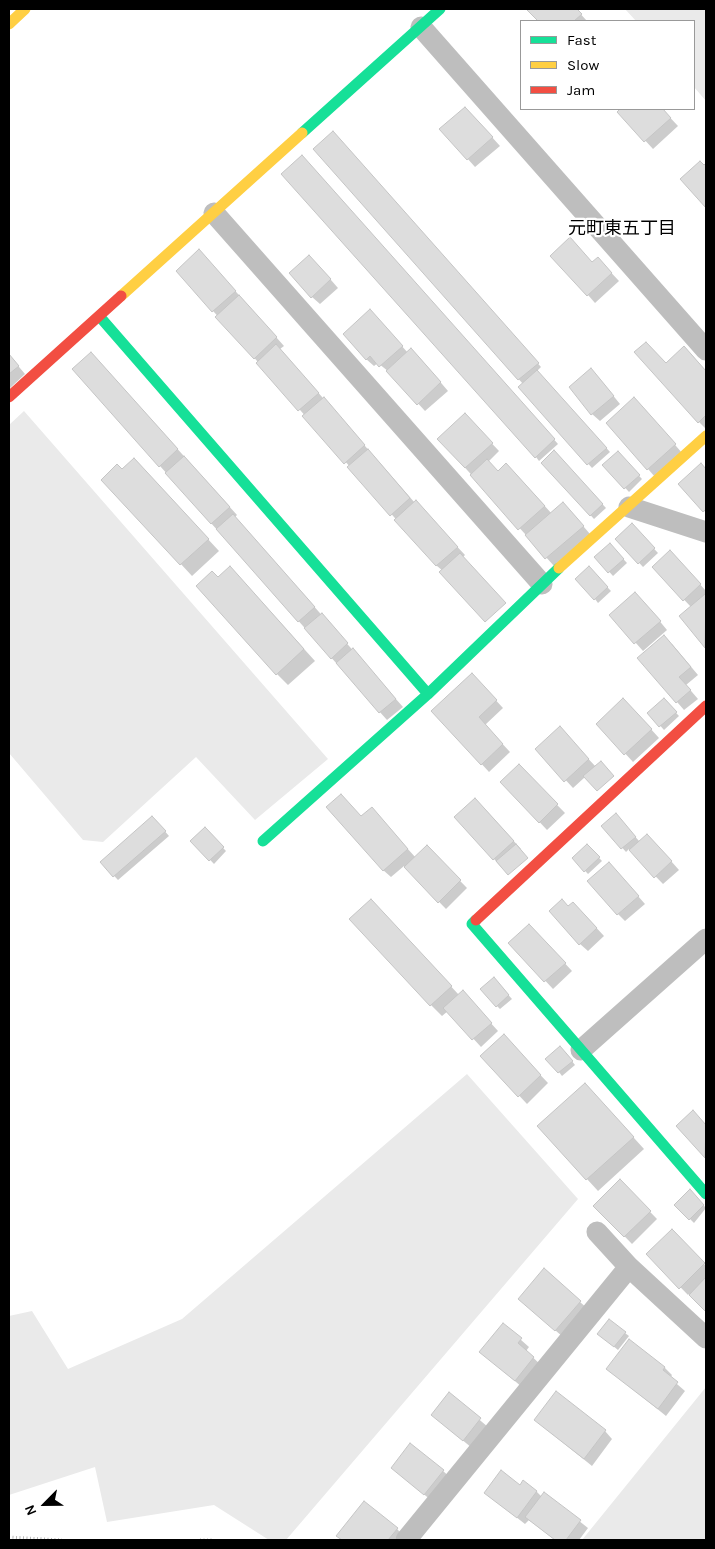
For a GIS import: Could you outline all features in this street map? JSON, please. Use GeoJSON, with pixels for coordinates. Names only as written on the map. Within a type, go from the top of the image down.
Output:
{"type":"FeatureCollection","features":[{"type":"Feature","properties":{"kind":"street"},"geometry":{"type":"LineString","coordinates":[[9,24],[25,9]]}},
{"type":"Feature","properties":{"kind":"street"},"geometry":{"type":"LineString","coordinates":[[9,397],[440,9]]}},
{"type":"Feature","properties":{"kind":"street"},"geometry":{"type":"LineString","coordinates":[[421,27],[706,350]]}},
{"type":"Feature","properties":{"kind":"street"},"geometry":{"type":"LineString","coordinates":[[214,212],[542,584]]}},
{"type":"Feature","properties":{"kind":"street"},"geometry":{"type":"LineString","coordinates":[[100,317],[428,694]]}},
{"type":"Feature","properties":{"kind":"street"},"geometry":{"type":"LineString","coordinates":[[263,841],[428,694],[542,584],[706,436]]}},
{"type":"Feature","properties":{"kind":"street"},"geometry":{"type":"LineString","coordinates":[[629,507],[706,532]]}},
{"type":"Feature","properties":{"kind":"street"},"geometry":{"type":"LineString","coordinates":[[705,1190],[472,924],[706,706]]}},
{"type":"Feature","properties":{"kind":"street"},"geometry":{"type":"LineString","coordinates":[[581,1050],[706,939]]}},
{"type":"Feature","properties":{"kind":"street"},"geometry":{"type":"LineString","coordinates":[[597,1232],[628,1267],[706,1338]]}},
{"type":"Feature","properties":{"kind":"street"},"geometry":{"type":"LineString","coordinates":[[406,1540],[628,1267]]}},
{"type":"Feature","properties":{"kind":"path"},"geometry":{"type":"LineString","coordinates":[[9,1536],[62,1540]]}},
{"type":"Feature","properties":{"kind":"path"},"geometry":{"type":"LineString","coordinates":[[200,1540],[214,1540]]}},
{"type":"Feature","properties":{"kind":"shaded area"},"geometry":{"type":"Polygon","coordinates":[[[625,9],[706,9],[706,101],[695,88],[695,20],[635,20],[625,9]]]}},
{"type":"Feature","properties":{"kind":"shaded area"},"geometry":{"type":"Polygon","coordinates":[[[24,411],[328,759],[255,820],[196,757],[103,842],[83,840],[9,753],[9,425],[24,411]]]}},
{"type":"Feature","properties":{"kind":"shaded area"},"geometry":{"type":"Polygon","coordinates":[[[467,1074],[578,1199],[286,1540],[269,1540],[214,1505],[107,1522],[95,1467],[9,1495],[9,1316],[32,1311],[68,1369],[182,1319],[467,1074]]]}},
{"type":"Feature","properties":{"kind":"shaded area"},"geometry":{"type":"Polygon","coordinates":[[[706,1387],[706,1540],[582,1540],[706,1387]]]}},
{"type":"Feature","properties":{"kind":"building"},"geometry":{"type":"Polygon","coordinates":[[[526,9],[577,9],[582,14],[575,20],[537,20],[526,9]]]}},
{"type":"Feature","properties":{"kind":"building"},"geometry":{"type":"Polygon","coordinates":[[[465,107],[493,137],[467,160],[439,129],[465,107]]]}},
{"type":"Feature","properties":{"kind":"building"},"geometry":{"type":"Polygon","coordinates":[[[619,110],[664,110],[671,118],[644,142],[617,112],[619,110]]]}},
{"type":"Feature","properties":{"kind":"building"},"geometry":{"type":"Polygon","coordinates":[[[333,131],[539,363],[518,380],[313,149],[333,131]]]}},
{"type":"Feature","properties":{"kind":"building"},"geometry":{"type":"Polygon","coordinates":[[[302,155],[555,439],[535,458],[281,174],[302,155]]]}},
{"type":"Feature","properties":{"kind":"building"},"geometry":{"type":"Polygon","coordinates":[[[700,161],[704,165],[706,163],[706,208],[680,179],[700,161]]]}},
{"type":"Feature","properties":{"kind":"building"},"geometry":{"type":"Polygon","coordinates":[[[570,237],[592,262],[598,257],[612,273],[587,296],[550,256],[570,237]]]}},
{"type":"Feature","properties":{"kind":"building"},"geometry":{"type":"Polygon","coordinates":[[[199,249],[236,291],[212,312],[176,271],[199,249]]]}},
{"type":"Feature","properties":{"kind":"building"},"geometry":{"type":"Polygon","coordinates":[[[309,255],[331,279],[311,298],[289,273],[309,255]]]}},
{"type":"Feature","properties":{"kind":"building"},"geometry":{"type":"Polygon","coordinates":[[[239,295],[277,337],[254,359],[215,317],[239,295]]]}},
{"type":"Feature","properties":{"kind":"building"},"geometry":{"type":"Polygon","coordinates":[[[370,309],[403,346],[379,367],[370,356],[366,360],[343,334],[370,309]]]}},
{"type":"Feature","properties":{"kind":"building"},"geometry":{"type":"Polygon","coordinates":[[[646,342],[666,363],[684,346],[706,371],[706,415],[698,423],[634,352],[646,342]]]}},
{"type":"Feature","properties":{"kind":"building"},"geometry":{"type":"Polygon","coordinates":[[[276,344],[319,393],[298,411],[256,363],[276,344]]]}},
{"type":"Feature","properties":{"kind":"building"},"geometry":{"type":"Polygon","coordinates":[[[411,348],[441,382],[417,405],[386,371],[411,348]]]}},
{"type":"Feature","properties":{"kind":"building"},"geometry":{"type":"Polygon","coordinates":[[[91,352],[178,449],[159,467],[72,369],[91,352]]]}},
{"type":"Feature","properties":{"kind":"building"},"geometry":{"type":"Polygon","coordinates":[[[9,354],[19,366],[9,374],[9,354]]]}},
{"type":"Feature","properties":{"kind":"building"},"geometry":{"type":"Polygon","coordinates":[[[591,368],[614,396],[591,415],[569,387],[591,368]]]}},
{"type":"Feature","properties":{"kind":"building"},"geometry":{"type":"Polygon","coordinates":[[[537,370],[607,448],[587,465],[518,387],[537,370]]]}},
{"type":"Feature","properties":{"kind":"building"},"geometry":{"type":"Polygon","coordinates":[[[324,397],[365,445],[344,464],[302,416],[324,397]]]}},
{"type":"Feature","properties":{"kind":"building"},"geometry":{"type":"Polygon","coordinates":[[[634,397],[676,444],[647,470],[606,423],[634,397]]]}},
{"type":"Feature","properties":{"kind":"building"},"geometry":{"type":"Polygon","coordinates":[[[465,413],[493,443],[465,468],[437,439],[465,413]]]}},
{"type":"Feature","properties":{"kind":"building"},"geometry":{"type":"Polygon","coordinates":[[[368,449],[410,498],[390,516],[347,467],[368,449]]]}},
{"type":"Feature","properties":{"kind":"building"},"geometry":{"type":"Polygon","coordinates":[[[554,450],[603,504],[590,516],[541,463],[554,450]]]}},
{"type":"Feature","properties":{"kind":"building"},"geometry":{"type":"Polygon","coordinates":[[[618,451],[640,475],[624,489],[602,465],[618,451]]]}},
{"type":"Feature","properties":{"kind":"building"},"geometry":{"type":"Polygon","coordinates":[[[184,456],[230,507],[211,524],[165,473],[184,456]]]}},
{"type":"Feature","properties":{"kind":"building"},"geometry":{"type":"Polygon","coordinates":[[[134,458],[209,539],[180,565],[101,480],[117,464],[122,469],[134,458]]]}},
{"type":"Feature","properties":{"kind":"building"},"geometry":{"type":"Polygon","coordinates":[[[487,459],[498,471],[506,463],[545,506],[518,530],[470,475],[487,459]]]}},
{"type":"Feature","properties":{"kind":"building"},"geometry":{"type":"Polygon","coordinates":[[[701,463],[706,469],[706,509],[703,512],[678,484],[701,463]]]}},
{"type":"Feature","properties":{"kind":"building"},"geometry":{"type":"Polygon","coordinates":[[[416,500],[458,547],[436,566],[394,520],[416,500]]]}},
{"type":"Feature","properties":{"kind":"building"},"geometry":{"type":"Polygon","coordinates":[[[563,502],[584,526],[545,559],[525,535],[563,502]]]}},
{"type":"Feature","properties":{"kind":"building"},"geometry":{"type":"Polygon","coordinates":[[[233,514],[315,607],[298,622],[216,529],[233,514]]]}},
{"type":"Feature","properties":{"kind":"building"},"geometry":{"type":"Polygon","coordinates":[[[632,523],[655,548],[638,564],[615,539],[632,523]]]}},
{"type":"Feature","properties":{"kind":"building"},"geometry":{"type":"Polygon","coordinates":[[[610,543],[624,559],[608,573],[594,557],[610,543]]]}},
{"type":"Feature","properties":{"kind":"building"},"geometry":{"type":"Polygon","coordinates":[[[670,550],[701,584],[683,601],[652,567],[670,550]]]}},
{"type":"Feature","properties":{"kind":"building"},"geometry":{"type":"Polygon","coordinates":[[[460,553],[506,603],[485,622],[439,572],[460,553]]]}},
{"type":"Feature","properties":{"kind":"building"},"geometry":{"type":"Polygon","coordinates":[[[230,566],[304,649],[276,675],[196,586],[212,571],[218,577],[230,566]]]}},
{"type":"Feature","properties":{"kind":"building"},"geometry":{"type":"Polygon","coordinates":[[[589,566],[608,587],[594,600],[575,579],[589,566]]]}},
{"type":"Feature","properties":{"kind":"building"},"geometry":{"type":"Polygon","coordinates":[[[635,592],[661,621],[634,644],[609,615],[635,592]]]}},
{"type":"Feature","properties":{"kind":"building"},"geometry":{"type":"Polygon","coordinates":[[[705,594],[706,596],[705,648],[679,616],[705,594]]]}},
{"type":"Feature","properties":{"kind":"building"},"geometry":{"type":"Polygon","coordinates":[[[322,613],[348,643],[331,659],[304,628],[322,613]]]}},
{"type":"Feature","properties":{"kind":"building"},"geometry":{"type":"Polygon","coordinates":[[[664,635],[691,667],[679,677],[691,690],[676,703],[637,658],[664,635]]]}},
{"type":"Feature","properties":{"kind":"building"},"geometry":{"type":"Polygon","coordinates":[[[353,648],[396,699],[379,713],[336,663],[353,648]]]}},
{"type":"Feature","properties":{"kind":"building"},"geometry":{"type":"Polygon","coordinates":[[[472,673],[497,700],[479,717],[503,744],[481,765],[431,711],[472,673]]]}},
{"type":"Feature","properties":{"kind":"building"},"geometry":{"type":"Polygon","coordinates":[[[623,698],[652,729],[624,755],[596,724],[623,698]]]}},
{"type":"Feature","properties":{"kind":"building"},"geometry":{"type":"Polygon","coordinates":[[[664,698],[677,712],[659,727],[647,713],[664,698]]]}},
{"type":"Feature","properties":{"kind":"building"},"geometry":{"type":"Polygon","coordinates":[[[560,726],[589,759],[564,782],[535,749],[560,726]]]}},
{"type":"Feature","properties":{"kind":"building"},"geometry":{"type":"Polygon","coordinates":[[[601,761],[614,776],[597,791],[583,776],[601,761]]]}},
{"type":"Feature","properties":{"kind":"building"},"geometry":{"type":"Polygon","coordinates":[[[519,764],[558,804],[539,823],[500,782],[519,764]]]}},
{"type":"Feature","properties":{"kind":"building"},"geometry":{"type":"Polygon","coordinates":[[[341,794],[361,816],[372,807],[408,849],[383,871],[326,807],[341,794]]]}},
{"type":"Feature","properties":{"kind":"building"},"geometry":{"type":"Polygon","coordinates":[[[475,798],[514,841],[493,860],[454,817],[475,798]]]}},
{"type":"Feature","properties":{"kind":"building"},"geometry":{"type":"Polygon","coordinates":[[[616,813],[636,837],[621,849],[601,826],[616,813]]]}},
{"type":"Feature","properties":{"kind":"building"},"geometry":{"type":"Polygon","coordinates":[[[152,816],[166,831],[113,877],[100,862],[152,816]]]}},
{"type":"Feature","properties":{"kind":"building"},"geometry":{"type":"Polygon","coordinates":[[[205,827],[224,847],[209,861],[190,841],[205,827]]]}},
{"type":"Feature","properties":{"kind":"building"},"geometry":{"type":"Polygon","coordinates":[[[647,834],[672,861],[654,878],[629,850],[647,834]]]}},
{"type":"Feature","properties":{"kind":"building"},"geometry":{"type":"Polygon","coordinates":[[[516,844],[528,858],[508,875],[496,861],[516,844]]]}},
{"type":"Feature","properties":{"kind":"building"},"geometry":{"type":"Polygon","coordinates":[[[587,844],[600,857],[584,872],[572,858],[587,844]]]}},
{"type":"Feature","properties":{"kind":"building"},"geometry":{"type":"Polygon","coordinates":[[[427,845],[461,880],[438,903],[404,867],[427,845]]]}},
{"type":"Feature","properties":{"kind":"building"},"geometry":{"type":"Polygon","coordinates":[[[609,862],[639,896],[617,915],[587,881],[609,862]]]}},
{"type":"Feature","properties":{"kind":"building"},"geometry":{"type":"Polygon","coordinates":[[[371,899],[452,986],[430,1006],[349,919],[371,899]]]}},
{"type":"Feature","properties":{"kind":"building"},"geometry":{"type":"Polygon","coordinates":[[[562,899],[568,906],[573,902],[597,928],[579,945],[549,911],[562,899]]]}},
{"type":"Feature","properties":{"kind":"building"},"geometry":{"type":"Polygon","coordinates":[[[529,924],[566,963],[544,982],[508,943],[529,924]]]}},
{"type":"Feature","properties":{"kind":"building"},"geometry":{"type":"Polygon","coordinates":[[[494,977],[509,995],[496,1007],[480,989],[494,977]]]}},
{"type":"Feature","properties":{"kind":"building"},"geometry":{"type":"Polygon","coordinates":[[[463,990],[492,1023],[472,1040],[443,1008],[463,990]]]}},
{"type":"Feature","properties":{"kind":"building"},"geometry":{"type":"Polygon","coordinates":[[[504,1034],[541,1075],[518,1097],[480,1056],[504,1034]]]}},
{"type":"Feature","properties":{"kind":"building"},"geometry":{"type":"Polygon","coordinates":[[[560,1046],[573,1061],[558,1073],[545,1059],[560,1046]]]}},
{"type":"Feature","properties":{"kind":"building"},"geometry":{"type":"Polygon","coordinates":[[[585,1083],[634,1137],[586,1180],[537,1126],[585,1083]]]}},
{"type":"Feature","properties":{"kind":"building"},"geometry":{"type":"Polygon","coordinates":[[[693,1110],[706,1125],[705,1158],[676,1126],[693,1110]]]}},
{"type":"Feature","properties":{"kind":"building"},"geometry":{"type":"Polygon","coordinates":[[[620,1179],[651,1211],[624,1237],[593,1206],[620,1179]]]}},
{"type":"Feature","properties":{"kind":"building"},"geometry":{"type":"Polygon","coordinates":[[[690,1189],[704,1205],[689,1220],[674,1205],[690,1189]]]}},
{"type":"Feature","properties":{"kind":"building"},"geometry":{"type":"Polygon","coordinates":[[[672,1229],[705,1263],[679,1289],[646,1254],[672,1229]]]}},
{"type":"Feature","properties":{"kind":"building"},"geometry":{"type":"Polygon","coordinates":[[[544,1268],[581,1301],[555,1331],[518,1299],[544,1268]]]}},
{"type":"Feature","properties":{"kind":"building"},"geometry":{"type":"Polygon","coordinates":[[[706,1277],[706,1312],[689,1295],[706,1277]]]}},
{"type":"Feature","properties":{"kind":"building"},"geometry":{"type":"Polygon","coordinates":[[[609,1319],[626,1332],[614,1347],[597,1334],[609,1319]]]}},
{"type":"Feature","properties":{"kind":"building"},"geometry":{"type":"Polygon","coordinates":[[[503,1323],[522,1338],[518,1343],[534,1357],[515,1381],[479,1352],[503,1323]]]}},
{"type":"Feature","properties":{"kind":"building"},"geometry":{"type":"Polygon","coordinates":[[[629,1339],[665,1367],[663,1370],[678,1382],[658,1409],[606,1369],[629,1339]]]}},
{"type":"Feature","properties":{"kind":"building"},"geometry":{"type":"Polygon","coordinates":[[[556,1391],[606,1430],[584,1459],[534,1420],[556,1391]]]}},
{"type":"Feature","properties":{"kind":"building"},"geometry":{"type":"Polygon","coordinates":[[[449,1392],[481,1418],[463,1441],[431,1415],[449,1392]]]}},
{"type":"Feature","properties":{"kind":"building"},"geometry":{"type":"Polygon","coordinates":[[[410,1443],[444,1470],[424,1495],[391,1468],[410,1443]]]}},
{"type":"Feature","properties":{"kind":"building"},"geometry":{"type":"Polygon","coordinates":[[[501,1470],[520,1485],[523,1480],[537,1491],[517,1518],[484,1493],[501,1470]]]}},
{"type":"Feature","properties":{"kind":"building"},"geometry":{"type":"Polygon","coordinates":[[[544,1492],[581,1520],[566,1540],[555,1540],[525,1517],[544,1492]]]}},
{"type":"Feature","properties":{"kind":"building"},"geometry":{"type":"Polygon","coordinates":[[[364,1501],[398,1528],[388,1540],[342,1540],[336,1536],[364,1501]]]}},
{"type":"Feature","properties":{"kind":"traffic: fast"},"geometry":{"type":"LineString","coordinates":[[302,133],[440,9]]}},
{"type":"Feature","properties":{"kind":"traffic: fast"},"geometry":{"type":"LineString","coordinates":[[100,317],[428,694]]}},
{"type":"Feature","properties":{"kind":"traffic: fast"},"geometry":{"type":"LineString","coordinates":[[263,841],[428,694],[559,568]]}},
{"type":"Feature","properties":{"kind":"traffic: fast"},"geometry":{"type":"LineString","coordinates":[[476,920],[472,924],[706,1194]]}},
{"type":"Feature","properties":{"kind":"traffic: slow"},"geometry":{"type":"LineString","coordinates":[[9,24],[25,9]]}},
{"type":"Feature","properties":{"kind":"traffic: slow"},"geometry":{"type":"LineString","coordinates":[[121,296],[302,133]]}},
{"type":"Feature","properties":{"kind":"traffic: slow"},"geometry":{"type":"LineString","coordinates":[[559,568],[706,436]]}},
{"type":"Feature","properties":{"kind":"traffic: jam"},"geometry":{"type":"LineString","coordinates":[[9,397],[121,296]]}},
{"type":"Feature","properties":{"kind":"traffic: jam"},"geometry":{"type":"LineString","coordinates":[[476,920],[706,706]]}},
{"type":"Feature","properties":{"kind":"district","name":"元町東五丁目"},"geometry":{"type":"Point","coordinates":[622,229]}}]}
